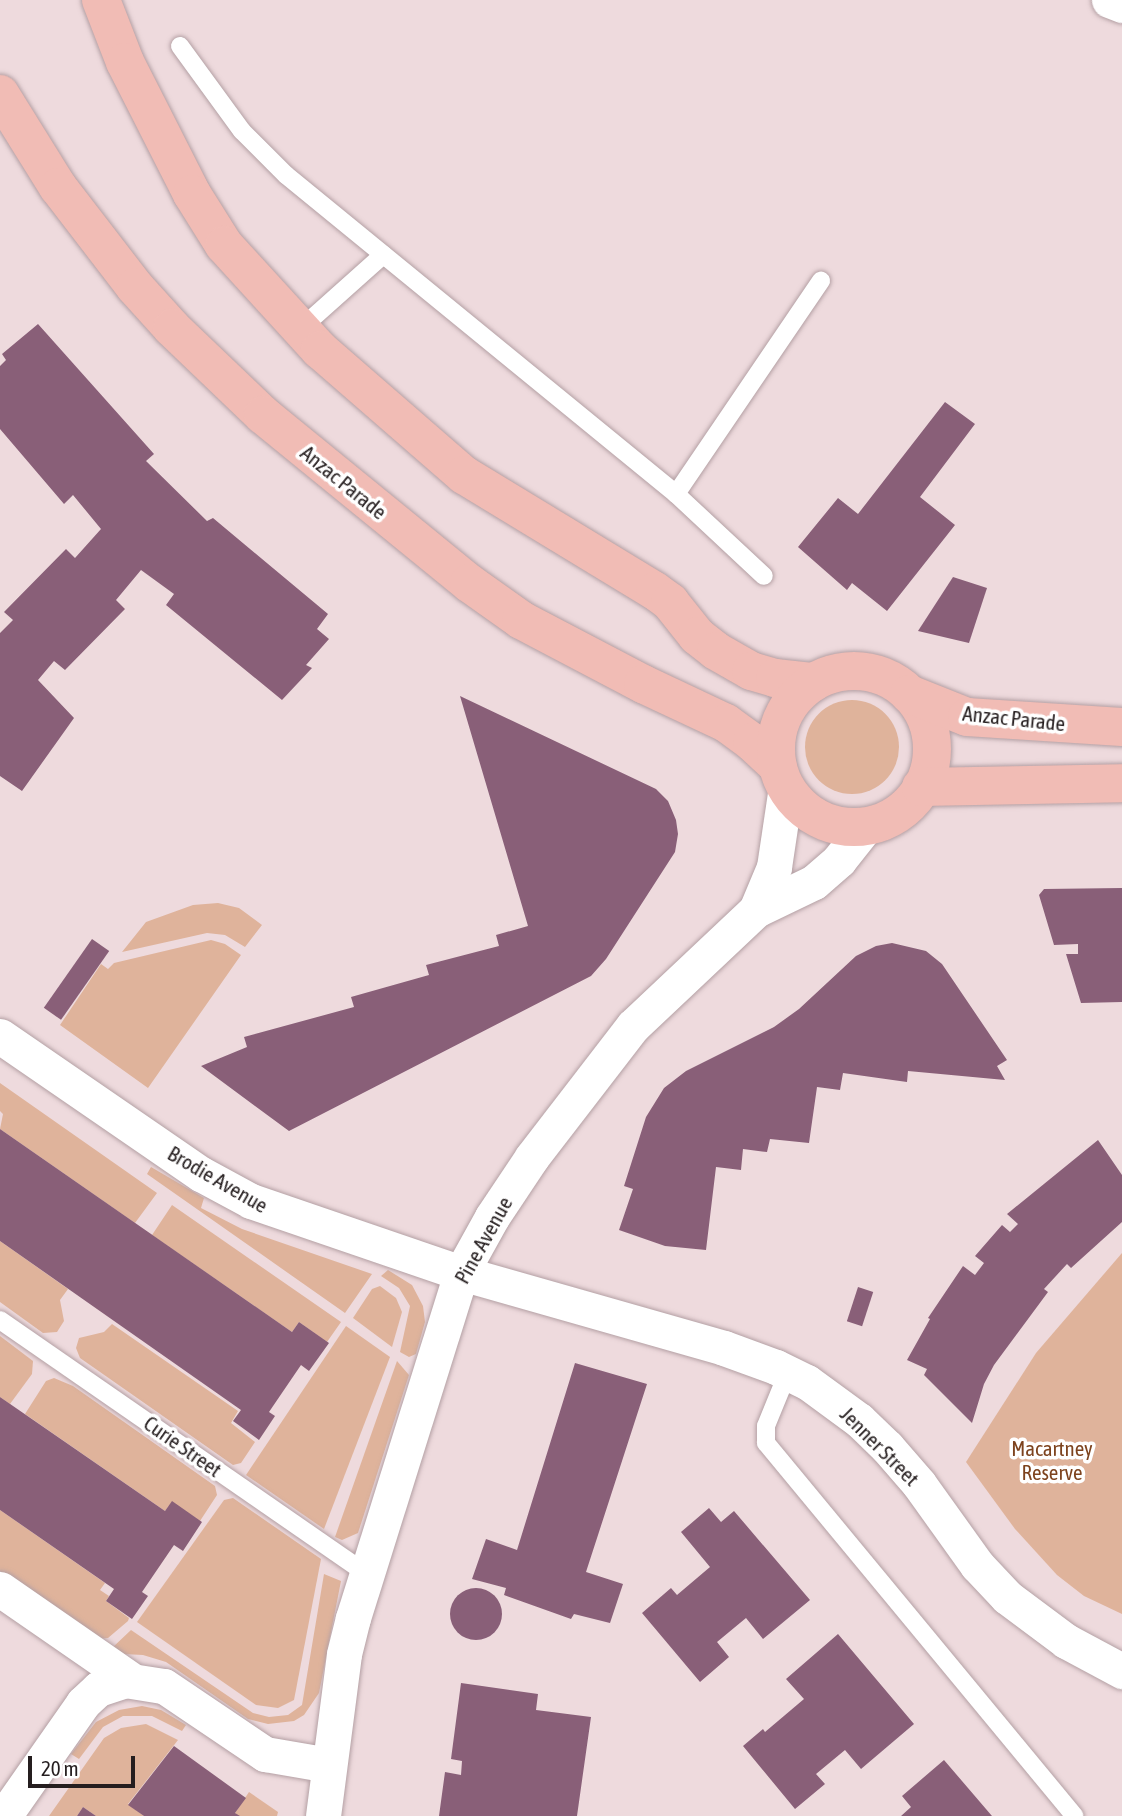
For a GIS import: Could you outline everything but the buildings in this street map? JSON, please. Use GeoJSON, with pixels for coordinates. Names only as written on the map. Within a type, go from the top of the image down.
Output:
{"type":"FeatureCollection","features":[{"type":"Feature","properties":{"kind":"main road"},"geometry":{"type":"LineString","coordinates":[[101,0],[125,62],[192,194],[224,245],[299,330],[464,475],[655,591],[670,602],[697,636],[716,651],[751,671],[775,678],[814,682]]}},
{"type":"Feature","properties":{"kind":"main road","name":"Anzac Parade"},"geometry":{"type":"LineString","coordinates":[[0,94],[58,187],[135,287],[172,328],[271,422],[469,583],[521,620],[726,723],[752,742],[782,777]]}},
{"type":"Feature","properties":{"kind":"main road"},"geometry":{"type":"LineString","coordinates":[[839,672],[867,672],[890,680],[909,694],[924,715],[931,738],[930,764],[921,787],[898,813],[866,825],[843,826],[820,819],[801,806],[782,777],[776,742],[782,718],[796,698],[814,682],[839,672]]}},
{"type":"Feature","properties":{"kind":"main road","name":"Anzac Parade"},"geometry":{"type":"LineString","coordinates":[[909,694],[967,717],[1122,727]]}},
{"type":"Feature","properties":{"kind":"main road"},"geometry":{"type":"LineString","coordinates":[[921,787],[1122,783]]}},
{"type":"Feature","properties":{"kind":"street"},"geometry":{"type":"LineString","coordinates":[[1109,0],[1122,5]]}},
{"type":"Feature","properties":{"kind":"street","name":"Pine Avenue"},"geometry":{"type":"LineString","coordinates":[[323,1816],[344,1654],[366,1573],[461,1273],[492,1217],[533,1157],[633,1026],[756,910],[774,867],[782,777]]}},
{"type":"Feature","properties":{"kind":"street"},"geometry":{"type":"LineString","coordinates":[[756,910],[814,882],[839,860],[866,825]]}},
{"type":"Feature","properties":{"kind":"street","name":"Brodie Avenue"},"geometry":{"type":"LineString","coordinates":[[0,1036],[177,1158],[237,1195],[283,1214],[461,1273]]}},
{"type":"Feature","properties":{"kind":"street","name":"Jenner Street"},"geometry":{"type":"LineString","coordinates":[[461,1273],[724,1348],[788,1372],[833,1400],[887,1447],[919,1484],[977,1565],[1013,1603],[1066,1641],[1122,1671]]}},
{"type":"Feature","properties":{"kind":"street"},"geometry":{"type":"LineString","coordinates":[[0,1589],[130,1679],[164,1686],[265,1754],[329,1765]]}},
{"type":"Feature","properties":{"kind":"street"},"geometry":{"type":"LineString","coordinates":[[4,1816],[83,1703],[98,1689],[130,1679]]}},
{"type":"Feature","properties":{"kind":"lane"},"geometry":{"type":"LineString","coordinates":[[180,46],[260,151],[320,205],[676,494],[764,576]]}},
{"type":"Feature","properties":{"kind":"lane"},"geometry":{"type":"LineString","coordinates":[[299,330],[383,255]]}},
{"type":"Feature","properties":{"kind":"lane"},"geometry":{"type":"LineString","coordinates":[[676,494],[821,281]]}},
{"type":"Feature","properties":{"kind":"lane","name":"Curie Street"},"geometry":{"type":"LineString","coordinates":[[0,1320],[366,1573]]}},
{"type":"Feature","properties":{"kind":"lane"},"geometry":{"type":"LineString","coordinates":[[788,1372],[766,1426],[766,1443],[1075,1816]]}},
{"type":"Feature","properties":{"kind":"green space"},"geometry":{"type":"Polygon","coordinates":[[[843,700],[861,700],[886,713],[896,729],[899,747],[896,765],[886,781],[861,794],[843,794],[818,781],[805,756],[805,738],[818,713],[843,700]]]}},
{"type":"Feature","properties":{"kind":"green space"},"geometry":{"type":"Polygon","coordinates":[[[218,903],[239,908],[262,925],[245,947],[225,935],[207,933],[122,952],[146,922],[193,905],[218,903]]]}},
{"type":"Feature","properties":{"kind":"green space"},"geometry":{"type":"Polygon","coordinates":[[[211,940],[225,944],[241,955],[148,1088],[60,1025],[101,964],[108,969],[114,963],[211,940]]]}},
{"type":"Feature","properties":{"kind":"green space"},"geometry":{"type":"Polygon","coordinates":[[[0,1083],[157,1193],[135,1223],[0,1129],[3,1114],[0,1111],[0,1083]]]}},
{"type":"Feature","properties":{"kind":"green space"},"geometry":{"type":"Polygon","coordinates":[[[151,1167],[204,1198],[201,1208],[242,1229],[372,1274],[345,1313],[147,1174],[151,1167]]]}},
{"type":"Feature","properties":{"kind":"green space"},"geometry":{"type":"Polygon","coordinates":[[[172,1205],[341,1322],[327,1342],[299,1322],[292,1332],[152,1235],[172,1205]]]}},
{"type":"Feature","properties":{"kind":"green space"},"geometry":{"type":"Polygon","coordinates":[[[0,1241],[68,1289],[60,1300],[64,1321],[57,1332],[43,1333],[0,1302],[0,1241]]]}},
{"type":"Feature","properties":{"kind":"green space","name":"Macartney Reserve"},"geometry":{"type":"Polygon","coordinates":[[[1122,1253],[1122,1614],[1084,1596],[1057,1575],[1015,1529],[966,1462],[1036,1353],[1122,1253]]]}},
{"type":"Feature","properties":{"kind":"green space"},"geometry":{"type":"Polygon","coordinates":[[[388,1270],[412,1285],[423,1306],[425,1322],[416,1354],[409,1357],[400,1352],[410,1306],[399,1288],[381,1276],[388,1270]]]}},
{"type":"Feature","properties":{"kind":"green space"},"geometry":{"type":"Polygon","coordinates":[[[380,1286],[396,1298],[402,1312],[392,1347],[353,1318],[372,1289],[380,1286]]]}},
{"type":"Feature","properties":{"kind":"green space"},"geometry":{"type":"Polygon","coordinates":[[[112,1324],[238,1411],[231,1423],[255,1442],[241,1463],[233,1465],[80,1358],[76,1348],[79,1338],[104,1332],[112,1324]]]}},
{"type":"Feature","properties":{"kind":"green space"},"geometry":{"type":"Polygon","coordinates":[[[346,1326],[390,1357],[324,1529],[246,1475],[346,1326]]]}},
{"type":"Feature","properties":{"kind":"green space"},"geometry":{"type":"Polygon","coordinates":[[[0,1336],[33,1361],[32,1374],[10,1404],[0,1397],[0,1336]]]}},
{"type":"Feature","properties":{"kind":"green space"},"geometry":{"type":"Polygon","coordinates":[[[397,1361],[409,1375],[358,1533],[342,1540],[335,1537],[397,1361]]]}},
{"type":"Feature","properties":{"kind":"green space"},"geometry":{"type":"Polygon","coordinates":[[[54,1378],[73,1386],[215,1486],[217,1495],[200,1521],[172,1502],[165,1511],[25,1414],[46,1381],[54,1378]]]}},
{"type":"Feature","properties":{"kind":"green space"},"geometry":{"type":"Polygon","coordinates":[[[233,1498],[321,1559],[294,1700],[278,1708],[256,1705],[137,1622],[224,1500],[233,1498]]]}},
{"type":"Feature","properties":{"kind":"green space"},"geometry":{"type":"Polygon","coordinates":[[[0,1510],[105,1583],[100,1590],[109,1596],[106,1601],[129,1618],[128,1621],[108,1638],[97,1639],[0,1571],[0,1510]]]}},
{"type":"Feature","properties":{"kind":"green space"},"geometry":{"type":"Polygon","coordinates":[[[324,1574],[341,1581],[319,1693],[304,1715],[294,1721],[268,1724],[248,1719],[166,1662],[143,1655],[123,1654],[112,1648],[131,1630],[253,1713],[269,1717],[288,1715],[302,1705],[324,1574]]]}},
{"type":"Feature","properties":{"kind":"green space"},"geometry":{"type":"Polygon","coordinates":[[[142,1706],[161,1710],[186,1725],[182,1731],[152,1716],[123,1716],[103,1727],[79,1759],[71,1754],[96,1722],[119,1710],[142,1706]]]}},
{"type":"Feature","properties":{"kind":"green space"},"geometry":{"type":"Polygon","coordinates":[[[146,1724],[178,1740],[128,1804],[144,1816],[96,1816],[83,1807],[77,1816],[49,1816],[104,1738],[121,1728],[146,1724]]]}},
{"type":"Feature","properties":{"kind":"green space"},"geometry":{"type":"Polygon","coordinates":[[[249,1792],[278,1812],[277,1816],[238,1816],[235,1813],[249,1792]]]}}]}
